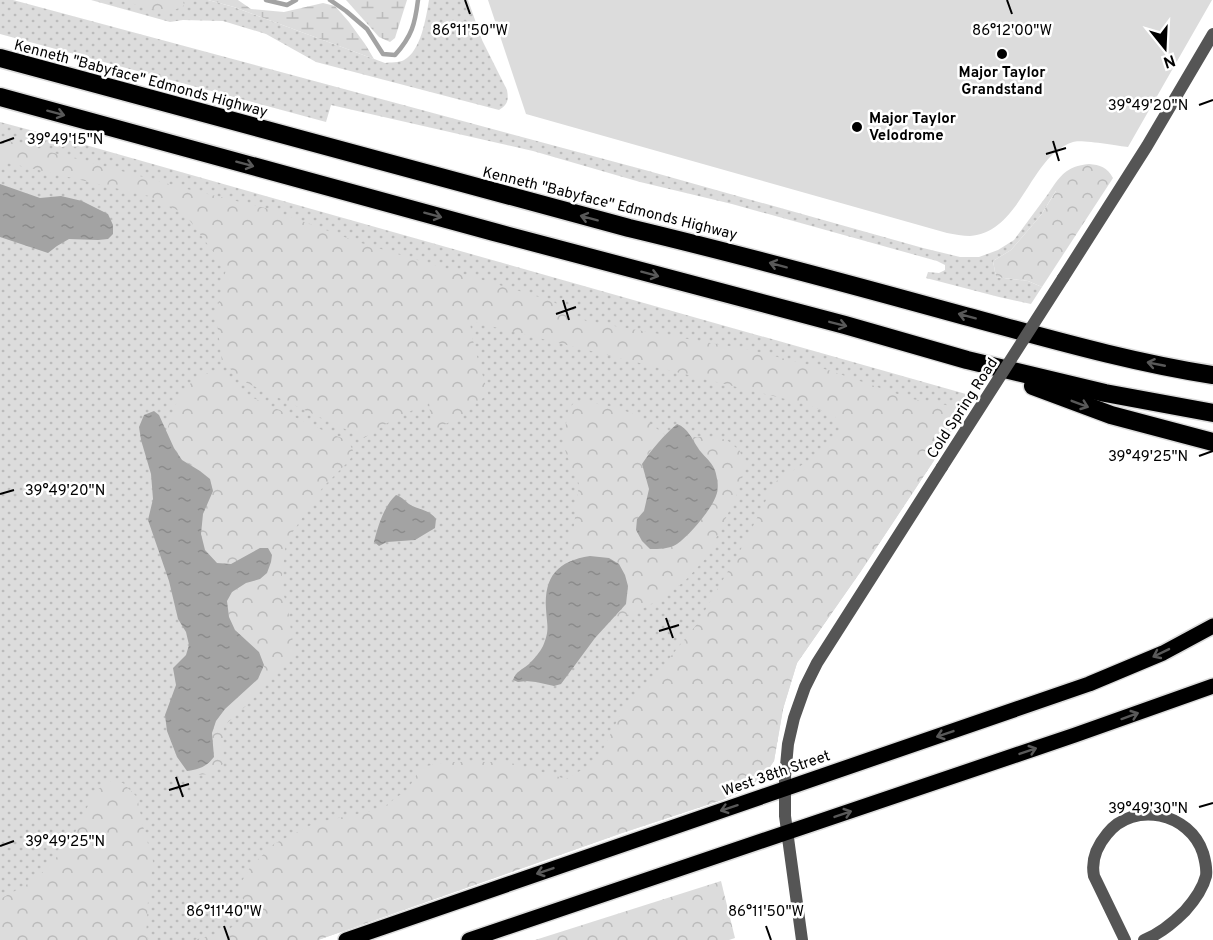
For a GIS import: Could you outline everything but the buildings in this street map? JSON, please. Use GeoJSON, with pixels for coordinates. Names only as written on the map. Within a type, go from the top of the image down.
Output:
{"type":"FeatureCollection","features":[{"type":"Feature","properties":{"kind":"highway","name":"Kenneth \"Babyface\" Edmonds Highway"},"geometry":{"type":"LineString","coordinates":[[0,58],[584,216],[733,253],[1070,344],[1135,360],[1213,375]]}},
{"type":"Feature","properties":{"kind":"highway"},"geometry":{"type":"LineString","coordinates":[[0,98],[845,325],[967,360],[1115,395],[1213,413]]}},
{"type":"Feature","properties":{"kind":"highway"},"geometry":{"type":"LineString","coordinates":[[967,360],[1111,415],[1213,442]]}},
{"type":"Feature","properties":{"kind":"main road","name":"West 38th Street"},"geometry":{"type":"LineString","coordinates":[[346,940],[1089,684],[1163,653],[1213,626]]}},
{"type":"Feature","properties":{"kind":"main road"},"geometry":{"type":"LineString","coordinates":[[469,940],[788,833],[1213,686]]}},
{"type":"Feature","properties":{"kind":"street","name":"Cold Spring Road"},"geometry":{"type":"LineString","coordinates":[[802,940],[785,816],[785,789],[791,731],[798,706],[811,675],[1147,146],[1213,34]]}},
{"type":"Feature","properties":{"kind":"street"},"geometry":{"type":"LineString","coordinates":[[1125,940],[1094,876],[1093,865],[1096,852],[1110,829],[1134,816],[1154,814],[1180,823],[1195,837],[1204,855],[1206,876],[1193,901],[1182,914],[1159,933],[1144,940]]}},
{"type":"Feature","properties":{"kind":"green space"},"geometry":{"type":"Polygon","coordinates":[[[0,0],[13,0],[960,257],[979,257],[998,250],[1014,240],[1048,194],[1057,189],[1041,215],[1011,250],[993,261],[996,277],[1028,281],[1042,287],[1031,304],[999,297],[926,278],[928,272],[939,273],[945,270],[945,265],[937,261],[732,204],[640,182],[533,151],[331,105],[326,122],[0,34],[0,0]]]}},
{"type":"Feature","properties":{"kind":"green space"},"geometry":{"type":"Polygon","coordinates":[[[91,0],[208,0],[234,7],[385,63],[402,61],[415,49],[422,33],[429,0],[468,0],[482,40],[507,90],[507,100],[499,110],[316,62],[266,34],[223,21],[170,22],[91,0]]]}},
{"type":"Feature","properties":{"kind":"green space"},"geometry":{"type":"Polygon","coordinates":[[[119,0],[183,0],[184,6],[167,13],[119,0]]]}},
{"type":"Feature","properties":{"kind":"green space"},"geometry":{"type":"Polygon","coordinates":[[[208,0],[238,0],[251,9],[284,12],[323,3],[335,6],[374,59],[234,7],[208,0]]]}},
{"type":"Feature","properties":{"kind":"green space"},"geometry":{"type":"Polygon","coordinates":[[[346,0],[407,0],[395,38],[390,42],[379,37],[346,0]]]}},
{"type":"Feature","properties":{"kind":"green space","name":"Major Taylor Velodrome"},"geometry":{"type":"Polygon","coordinates":[[[488,0],[1212,0],[1128,147],[1077,141],[1058,150],[1046,162],[1002,222],[988,231],[970,236],[947,233],[526,114],[488,0]]]}},
{"type":"Feature","properties":{"kind":"green space"},"geometry":{"type":"Polygon","coordinates":[[[0,122],[973,396],[933,462],[797,663],[783,709],[774,761],[765,774],[748,789],[318,940],[0,940],[0,122]]]}},
{"type":"Feature","properties":{"kind":"green space"},"geometry":{"type":"Polygon","coordinates":[[[0,139],[269,209],[358,242],[552,301],[586,321],[750,350],[828,370],[912,399],[946,405],[962,413],[933,462],[797,663],[783,709],[774,761],[765,774],[748,789],[318,940],[194,940],[227,931],[253,910],[236,891],[251,866],[274,844],[315,823],[381,809],[408,789],[421,767],[448,762],[507,762],[566,779],[597,761],[622,711],[697,624],[745,542],[775,482],[808,461],[841,434],[835,416],[806,404],[470,321],[475,349],[488,394],[463,414],[432,432],[429,402],[389,422],[364,438],[247,383],[222,362],[216,315],[226,269],[185,214],[149,196],[0,161],[0,139]]]}},
{"type":"Feature","properties":{"kind":"green space"},"geometry":{"type":"Polygon","coordinates":[[[1089,164],[1103,167],[1113,178],[1042,287],[1028,281],[996,277],[993,261],[1011,250],[1041,215],[1056,191],[1048,194],[1060,177],[1075,167],[1089,164]]]}},
{"type":"Feature","properties":{"kind":"green space"},"geometry":{"type":"Polygon","coordinates":[[[212,371],[222,373],[245,394],[348,440],[354,453],[323,487],[286,542],[281,584],[289,615],[294,656],[224,726],[222,747],[225,762],[212,774],[193,775],[187,771],[198,769],[214,758],[212,733],[216,721],[225,709],[258,679],[264,666],[235,630],[229,617],[227,601],[232,592],[246,583],[260,579],[260,548],[231,564],[220,563],[211,556],[202,541],[201,524],[213,491],[201,471],[182,460],[167,430],[175,405],[193,380],[212,371]]]}},
{"type":"Feature","properties":{"kind":"green space"},"geometry":{"type":"Polygon","coordinates":[[[575,401],[629,412],[648,422],[665,435],[642,464],[649,489],[644,511],[637,519],[664,549],[682,540],[696,527],[717,493],[711,462],[700,451],[692,437],[727,440],[740,451],[744,466],[736,497],[707,557],[684,582],[657,601],[632,614],[615,617],[626,604],[575,558],[571,561],[568,539],[574,526],[579,484],[563,442],[568,411],[575,401]]]}},
{"type":"Feature","properties":{"kind":"green space"},"geometry":{"type":"Polygon","coordinates":[[[111,781],[123,783],[137,797],[153,861],[146,937],[152,940],[0,940],[0,899],[35,880],[70,843],[95,791],[111,781]]]}},
{"type":"Feature","properties":{"kind":"green space"},"geometry":{"type":"Polygon","coordinates":[[[721,881],[735,938],[729,940],[535,940],[721,881]]]}},
{"type":"Feature","properties":{"kind":"water"},"geometry":{"type":"Polygon","coordinates":[[[0,184],[40,198],[61,196],[82,201],[108,214],[113,225],[113,234],[108,239],[69,239],[48,253],[0,237],[0,184]]]}},
{"type":"Feature","properties":{"kind":"water"},"geometry":{"type":"Polygon","coordinates":[[[154,411],[159,415],[182,460],[210,479],[213,491],[203,514],[201,534],[205,550],[217,563],[231,564],[260,548],[268,548],[272,555],[267,573],[260,579],[246,583],[232,592],[227,601],[229,617],[235,630],[259,652],[264,665],[258,679],[225,709],[216,721],[212,733],[214,757],[202,767],[187,771],[177,757],[167,731],[165,715],[176,685],[173,668],[186,655],[189,645],[186,632],[178,619],[169,581],[148,520],[153,499],[151,474],[139,427],[144,415],[154,411]]]}},
{"type":"Feature","properties":{"kind":"water"},"geometry":{"type":"Polygon","coordinates":[[[677,424],[687,431],[712,465],[716,473],[717,493],[706,513],[682,540],[671,547],[650,549],[636,530],[637,519],[644,511],[649,489],[642,464],[677,424]]]}},
{"type":"Feature","properties":{"kind":"water"},"geometry":{"type":"Polygon","coordinates":[[[396,495],[433,516],[436,519],[435,528],[415,540],[387,542],[379,546],[374,542],[380,523],[385,510],[396,495]]]}},
{"type":"Feature","properties":{"kind":"water"},"geometry":{"type":"Polygon","coordinates":[[[590,556],[609,558],[619,564],[628,586],[626,604],[595,638],[561,684],[554,686],[513,680],[537,655],[547,636],[546,597],[555,572],[569,562],[590,556]]]}},
{"type":"Feature","properties":{"kind":"waterway"},"geometry":{"type":"LineString","coordinates":[[266,0],[287,5],[296,0]]}},
{"type":"Feature","properties":{"kind":"waterway"},"geometry":{"type":"LineString","coordinates":[[330,0],[367,29],[383,54],[395,55],[412,29],[418,0]]}},
{"type":"Feature","properties":{"kind":"place","name":"Major Taylor Grandstand"},"geometry":{"type":"Point","coordinates":[1002,54]}},
{"type":"Feature","properties":{"kind":"place","name":"Major Taylor Velodrome"},"geometry":{"type":"Point","coordinates":[857,127]}}]}
